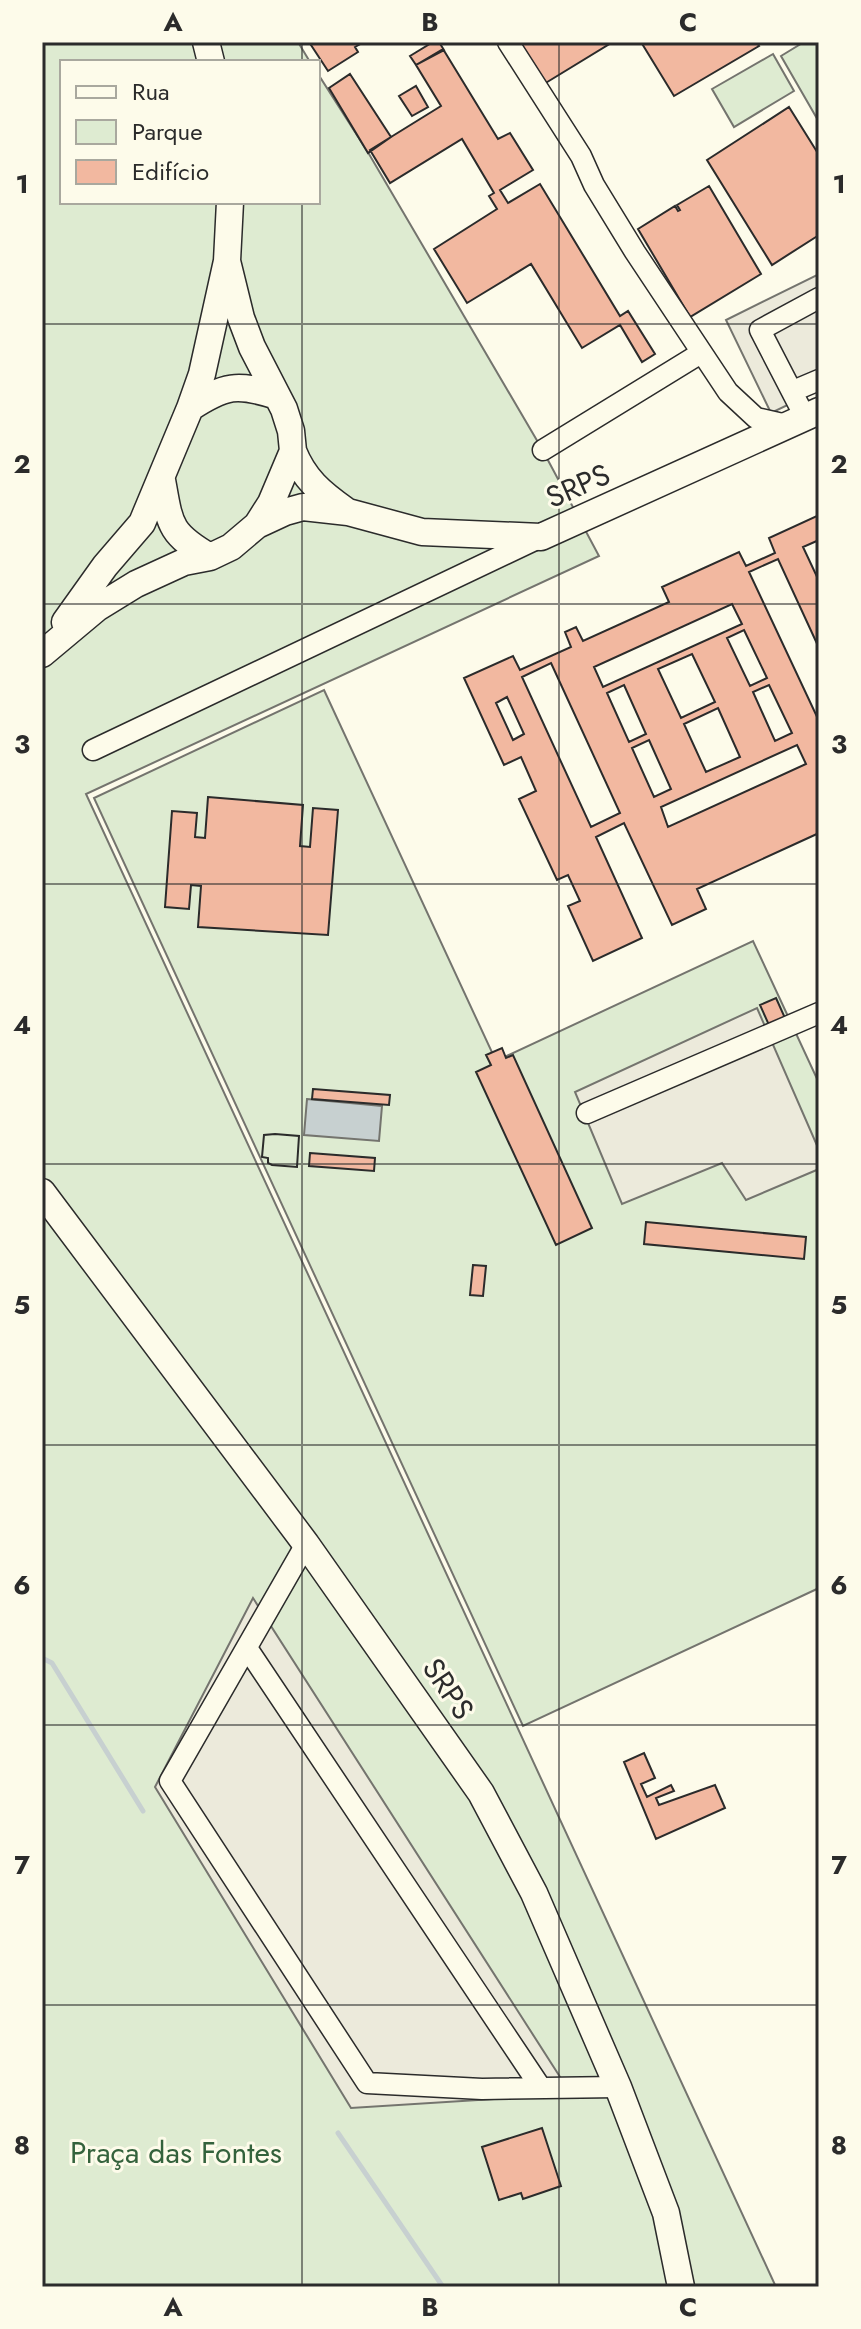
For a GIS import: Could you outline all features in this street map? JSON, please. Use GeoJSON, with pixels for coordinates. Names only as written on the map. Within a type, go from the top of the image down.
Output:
{"type":"FeatureCollection","features":[{"type":"Feature","properties":{"kind":"main road","name":"SRPS"},"geometry":{"type":"LineString","coordinates":[[42,654],[105,566],[142,523],[162,480],[202,374],[227,261],[230,204]]}},
{"type":"Feature","properties":{"kind":"main road","name":"SRPS"},"geometry":{"type":"LineString","coordinates":[[227,261],[241,318],[252,347],[284,409],[301,472],[318,491],[348,512]]}},
{"type":"Feature","properties":{"kind":"main road"},"geometry":{"type":"LineString","coordinates":[[190,408],[216,392],[236,386],[277,396]]}},
{"type":"Feature","properties":{"kind":"main road","name":"SRPS"},"geometry":{"type":"LineString","coordinates":[[42,654],[97,608],[136,584],[184,562],[210,557],[231,547],[257,525],[285,512],[303,507],[348,512],[422,532],[541,537],[804,418]]}},
{"type":"Feature","properties":{"kind":"main road","name":"SRPS"},"geometry":{"type":"LineString","coordinates":[[257,525],[271,503],[293,451]]}},
{"type":"Feature","properties":{"kind":"main road"},"geometry":{"type":"LineString","coordinates":[[162,480],[169,518],[182,540],[210,557]]}},
{"type":"Feature","properties":{"kind":"main road","name":"SRPS"},"geometry":{"type":"LineString","coordinates":[[42,1192],[306,1544],[481,1793],[534,1893],[618,2087],[666,2213],[681,2287]]}},
{"type":"Feature","properties":{"kind":"lane"},"geometry":{"type":"LineString","coordinates":[[508,42],[581,156],[594,185],[635,252],[701,353],[728,392],[756,418],[804,418],[760,330],[819,298]]}},
{"type":"Feature","properties":{"kind":"lane"},"geometry":{"type":"LineString","coordinates":[[543,450],[701,353]]}},
{"type":"Feature","properties":{"kind":"lane"},"geometry":{"type":"LineString","coordinates":[[793,391],[819,380]]}},
{"type":"Feature","properties":{"kind":"lane"},"geometry":{"type":"LineString","coordinates":[[93,750],[541,537]]}},
{"type":"Feature","properties":{"kind":"lane"},"geometry":{"type":"LineString","coordinates":[[587,1113],[810,1018]]}},
{"type":"Feature","properties":{"kind":"lane"},"geometry":{"type":"LineString","coordinates":[[306,1544],[170,1781],[367,2083],[482,2089],[618,2087]]}},
{"type":"Feature","properties":{"kind":"lane"},"geometry":{"type":"LineString","coordinates":[[247,1648],[541,2088]]}},
{"type":"Feature","properties":{"kind":"green space","name":"Praça das Fontes"},"geometry":{"type":"Polygon","coordinates":[[[42,42],[298,42],[309,60],[60,60],[60,204],[320,204],[320,77],[369,154],[542,449],[599,556],[86,794],[776,2287],[42,2287],[42,42]]]}},
{"type":"Feature","properties":{"kind":"green space"},"geometry":{"type":"Polygon","coordinates":[[[804,42],[819,42],[819,122],[781,56],[804,42]]]}},
{"type":"Feature","properties":{"kind":"green space"},"geometry":{"type":"Polygon","coordinates":[[[773,54],[794,91],[734,127],[712,89],[773,54]]]}},
{"type":"Feature","properties":{"kind":"green space"},"geometry":{"type":"Polygon","coordinates":[[[324,690],[496,1061],[753,941],[819,1083],[819,1588],[523,1726],[94,798],[324,690]]]}},
{"type":"Feature","properties":{"kind":"shaded area"},"geometry":{"type":"Polygon","coordinates":[[[819,274],[819,390],[771,413],[726,320],[819,274]]]}},
{"type":"Feature","properties":{"kind":"shaded area"},"geometry":{"type":"Polygon","coordinates":[[[757,1008],[819,1150],[819,1169],[746,1200],[722,1163],[622,1204],[575,1092],[757,1008]]]}},
{"type":"Feature","properties":{"kind":"shaded area"},"geometry":{"type":"Polygon","coordinates":[[[307,1099],[382,1106],[379,1141],[304,1135],[307,1099]]]}},
{"type":"Feature","properties":{"kind":"shaded area"},"geometry":{"type":"Polygon","coordinates":[[[253,1598],[571,2094],[351,2108],[155,1787],[253,1598]]]}},
{"type":"Feature","properties":{"kind":"building"},"geometry":{"type":"Polygon","coordinates":[[[309,42],[364,42],[355,47],[358,52],[328,71],[309,42]]]}},
{"type":"Feature","properties":{"kind":"building"},"geometry":{"type":"Polygon","coordinates":[[[433,42],[439,42],[444,50],[416,65],[410,56],[433,42]]]}},
{"type":"Feature","properties":{"kind":"building"},"geometry":{"type":"Polygon","coordinates":[[[518,42],[610,42],[611,43],[544,84],[518,42]]]}},
{"type":"Feature","properties":{"kind":"building"},"geometry":{"type":"Polygon","coordinates":[[[641,42],[756,42],[759,46],[674,96],[641,42]]]}},
{"type":"Feature","properties":{"kind":"building"},"geometry":{"type":"Polygon","coordinates":[[[443,49],[498,139],[510,133],[533,170],[500,190],[508,203],[540,184],[620,316],[628,311],[655,354],[642,362],[620,325],[582,348],[531,264],[467,303],[434,249],[497,209],[489,196],[494,193],[462,139],[390,183],[370,150],[441,106],[416,65],[443,49]]]}},
{"type":"Feature","properties":{"kind":"building"},"geometry":{"type":"Polygon","coordinates":[[[350,74],[391,137],[368,153],[329,88],[350,74]]]}},
{"type":"Feature","properties":{"kind":"building"},"geometry":{"type":"Polygon","coordinates":[[[416,86],[428,107],[412,116],[399,96],[416,86]]]}},
{"type":"Feature","properties":{"kind":"building"},"geometry":{"type":"Polygon","coordinates":[[[789,107],[819,155],[819,235],[772,265],[707,160],[789,107]]]}},
{"type":"Feature","properties":{"kind":"building"},"geometry":{"type":"Polygon","coordinates":[[[709,186],[761,274],[690,317],[638,229],[675,206],[680,210],[677,205],[709,186]]]}},
{"type":"Feature","properties":{"kind":"building"},"geometry":{"type":"Polygon","coordinates":[[[819,515],[819,540],[803,547],[819,581],[819,648],[778,559],[749,572],[819,721],[819,833],[697,889],[706,909],[672,925],[624,823],[596,837],[642,938],[593,961],[568,906],[580,901],[568,875],[557,880],[519,799],[536,791],[521,757],[504,765],[464,678],[513,656],[520,670],[571,647],[565,632],[576,627],[583,641],[669,602],[662,587],[739,552],[746,566],[775,553],[769,538],[819,515]],[[732,604],[594,667],[603,687],[742,624],[732,604]],[[744,630],[727,638],[750,686],[767,678],[744,630]],[[692,654],[658,669],[681,718],[715,702],[692,654]],[[551,663],[522,677],[591,827],[620,813],[551,663]],[[624,685],[607,693],[629,742],[646,734],[624,685]],[[769,685],[753,692],[775,741],[792,733],[769,685]],[[507,697],[496,703],[513,740],[524,734],[507,697]],[[718,708],[684,724],[706,772],[740,757],[718,708]],[[649,740],[632,748],[654,797],[671,789],[649,740]],[[797,745],[661,807],[668,827],[806,764],[797,745]]]}},
{"type":"Feature","properties":{"kind":"building"},"geometry":{"type":"Polygon","coordinates":[[[208,797],[303,805],[300,846],[310,847],[313,808],[338,810],[328,935],[198,927],[201,886],[191,885],[189,909],[165,907],[172,811],[197,813],[195,837],[205,838],[208,797]]]}},
{"type":"Feature","properties":{"kind":"building"},"geometry":{"type":"Polygon","coordinates":[[[776,998],[789,1027],[773,1034],[760,1005],[776,998]]]}},
{"type":"Feature","properties":{"kind":"building"},"geometry":{"type":"Polygon","coordinates":[[[502,1048],[506,1058],[513,1055],[592,1228],[556,1245],[476,1072],[491,1065],[486,1055],[502,1048]]]}},
{"type":"Feature","properties":{"kind":"building"},"geometry":{"type":"Polygon","coordinates":[[[313,1089],[390,1095],[389,1105],[312,1099],[313,1089]]]}},
{"type":"Feature","properties":{"kind":"building"},"geometry":{"type":"Polygon","coordinates":[[[264,1135],[299,1136],[297,1167],[272,1165],[268,1163],[268,1158],[262,1157],[264,1135]]]}},
{"type":"Feature","properties":{"kind":"building"},"geometry":{"type":"Polygon","coordinates":[[[264,1135],[299,1136],[297,1167],[272,1165],[268,1163],[268,1158],[262,1157],[264,1135]]]}},
{"type":"Feature","properties":{"kind":"building"},"geometry":{"type":"Polygon","coordinates":[[[310,1153],[375,1158],[374,1171],[309,1166],[310,1153]]]}},
{"type":"Feature","properties":{"kind":"building"},"geometry":{"type":"Polygon","coordinates":[[[646,1222],[806,1237],[804,1259],[644,1244],[646,1222]]]}},
{"type":"Feature","properties":{"kind":"building"},"geometry":{"type":"Polygon","coordinates":[[[473,1265],[486,1266],[483,1296],[470,1295],[473,1265]]]}},
{"type":"Feature","properties":{"kind":"building"},"geometry":{"type":"Polygon","coordinates":[[[644,1753],[655,1778],[641,1784],[647,1797],[671,1785],[674,1791],[656,1798],[659,1805],[715,1785],[725,1808],[656,1839],[624,1762],[644,1753]]]}},
{"type":"Feature","properties":{"kind":"building"},"geometry":{"type":"Polygon","coordinates":[[[542,2128],[561,2186],[523,2199],[521,2193],[499,2200],[482,2147],[542,2128]]]}},
{"type":"Feature","properties":{"kind":"waterway"},"geometry":{"type":"LineString","coordinates":[[42,1658],[52,1663],[143,1811]]}},
{"type":"Feature","properties":{"kind":"waterway"},"geometry":{"type":"LineString","coordinates":[[338,2133],[443,2287]]}}]}
